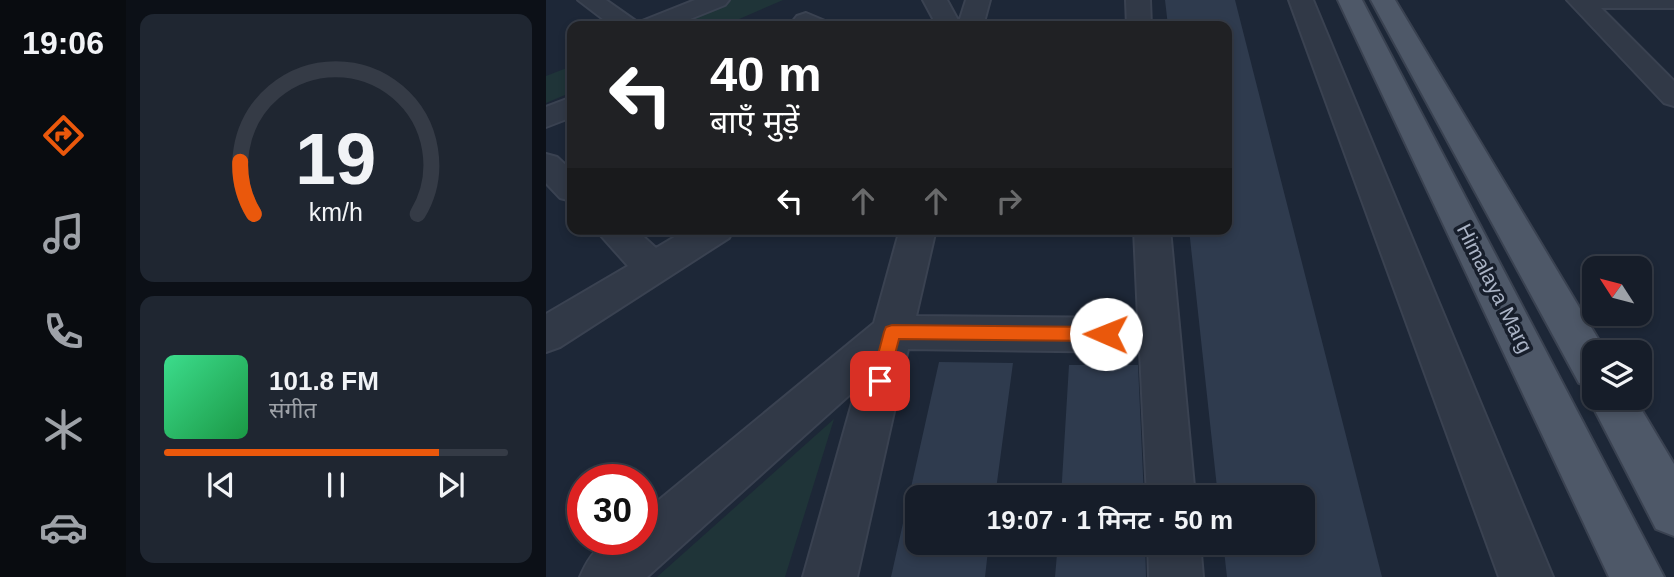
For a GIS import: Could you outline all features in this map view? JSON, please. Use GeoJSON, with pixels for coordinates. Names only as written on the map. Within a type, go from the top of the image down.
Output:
{"type":"FeatureCollection","features":[{"type":"Feature","properties":{"kind":"main road","name":"Himalaya Marg"},"geometry":{"type":"LineString","coordinates":[[1350,0],[1637,577]]}},
{"type":"Feature","properties":{"kind":"main road","name":"Himalaya Marg"},"geometry":{"type":"LineString","coordinates":[[1383,0],[1582,349]]}},
{"type":"Feature","properties":{"kind":"main road"},"geometry":{"type":"LineString","coordinates":[[1617,410],[1674,511]]}},
{"type":"Feature","properties":{"kind":"street"},"geometry":{"type":"LineString","coordinates":[[590,0],[621,21]]}},
{"type":"Feature","properties":{"kind":"street"},"geometry":{"type":"LineString","coordinates":[[664,21],[717,0]]}},
{"type":"Feature","properties":{"kind":"street"},"geometry":{"type":"LineString","coordinates":[[934,0],[946,21]]}},
{"type":"Feature","properties":{"kind":"street"},"geometry":{"type":"LineString","coordinates":[[972,21],[978,0]]}},
{"type":"Feature","properties":{"kind":"street"},"geometry":{"type":"LineString","coordinates":[[1138,0],[1139,21]]}},
{"type":"Feature","properties":{"kind":"street"},"geometry":{"type":"LineString","coordinates":[[1301,0],[1526,577]]}},
{"type":"Feature","properties":{"kind":"street"},"geometry":{"type":"LineString","coordinates":[[1580,0],[1674,1]]}},
{"type":"Feature","properties":{"kind":"street"},"geometry":{"type":"LineString","coordinates":[[1580,0],[1674,97]]}},
{"type":"Feature","properties":{"kind":"street"},"geometry":{"type":"LineString","coordinates":[[546,118],[567,108]]}},
{"type":"Feature","properties":{"kind":"street"},"geometry":{"type":"LineString","coordinates":[[546,164],[567,185]]}},
{"type":"Feature","properties":{"kind":"street"},"geometry":{"type":"LineString","coordinates":[[619,235],[653,268]]}},
{"type":"Feature","properties":{"kind":"street"},"geometry":{"type":"LineString","coordinates":[[546,335],[706,235]]}},
{"type":"Feature","properties":{"kind":"street"},"geometry":{"type":"LineString","coordinates":[[830,577],[916,235]]}},
{"type":"Feature","properties":{"kind":"street"},"geometry":{"type":"LineString","coordinates":[[1152,235],[1170,485]]}},
{"type":"Feature","properties":{"kind":"street"},"geometry":{"type":"LineString","coordinates":[[607,577],[892,332],[1160,335]]}},
{"type":"Feature","properties":{"kind":"street"},"geometry":{"type":"LineString","coordinates":[[1175,555],[1176,577]]}},
{"type":"Feature","properties":{"kind":"green space"},"geometry":{"type":"Polygon","coordinates":[[[729,0],[783,0],[735,21],[678,21],[729,0]]]}},
{"type":"Feature","properties":{"kind":"green space"},"geometry":{"type":"Polygon","coordinates":[[[567,68],[567,94],[546,103],[546,76],[567,68]]]}},
{"type":"Feature","properties":{"kind":"green space"},"geometry":{"type":"Polygon","coordinates":[[[834,419],[785,577],[657,577],[834,419]]]}},
{"type":"Feature","properties":{"kind":"building"},"geometry":{"type":"Polygon","coordinates":[[[1165,0],[1235,0],[1382,577],[1227,577],[1224,555],[1315,555],[1315,485],[1217,485],[1190,235],[1232,235],[1232,21],[1167,21],[1165,0]]]}},
{"type":"Feature","properties":{"kind":"building"},"geometry":{"type":"Polygon","coordinates":[[[939,362],[1013,363],[997,485],[912,485],[939,362]]]}},
{"type":"Feature","properties":{"kind":"building"},"geometry":{"type":"Polygon","coordinates":[[[1069,365],[1138,365],[1143,485],[1062,485],[1069,365]]]}},
{"type":"Feature","properties":{"kind":"building"},"geometry":{"type":"Polygon","coordinates":[[[905,514],[905,555],[988,555],[985,577],[891,577],[905,514]]]}},
{"type":"Feature","properties":{"kind":"building"},"geometry":{"type":"Polygon","coordinates":[[[1057,555],[1145,555],[1146,577],[1055,577],[1057,555]]]}},
{"type":"Feature","properties":{"kind":"route"},"geometry":{"type":"LineString","coordinates":[[880,381],[892,332],[1106,334]]}}]}
